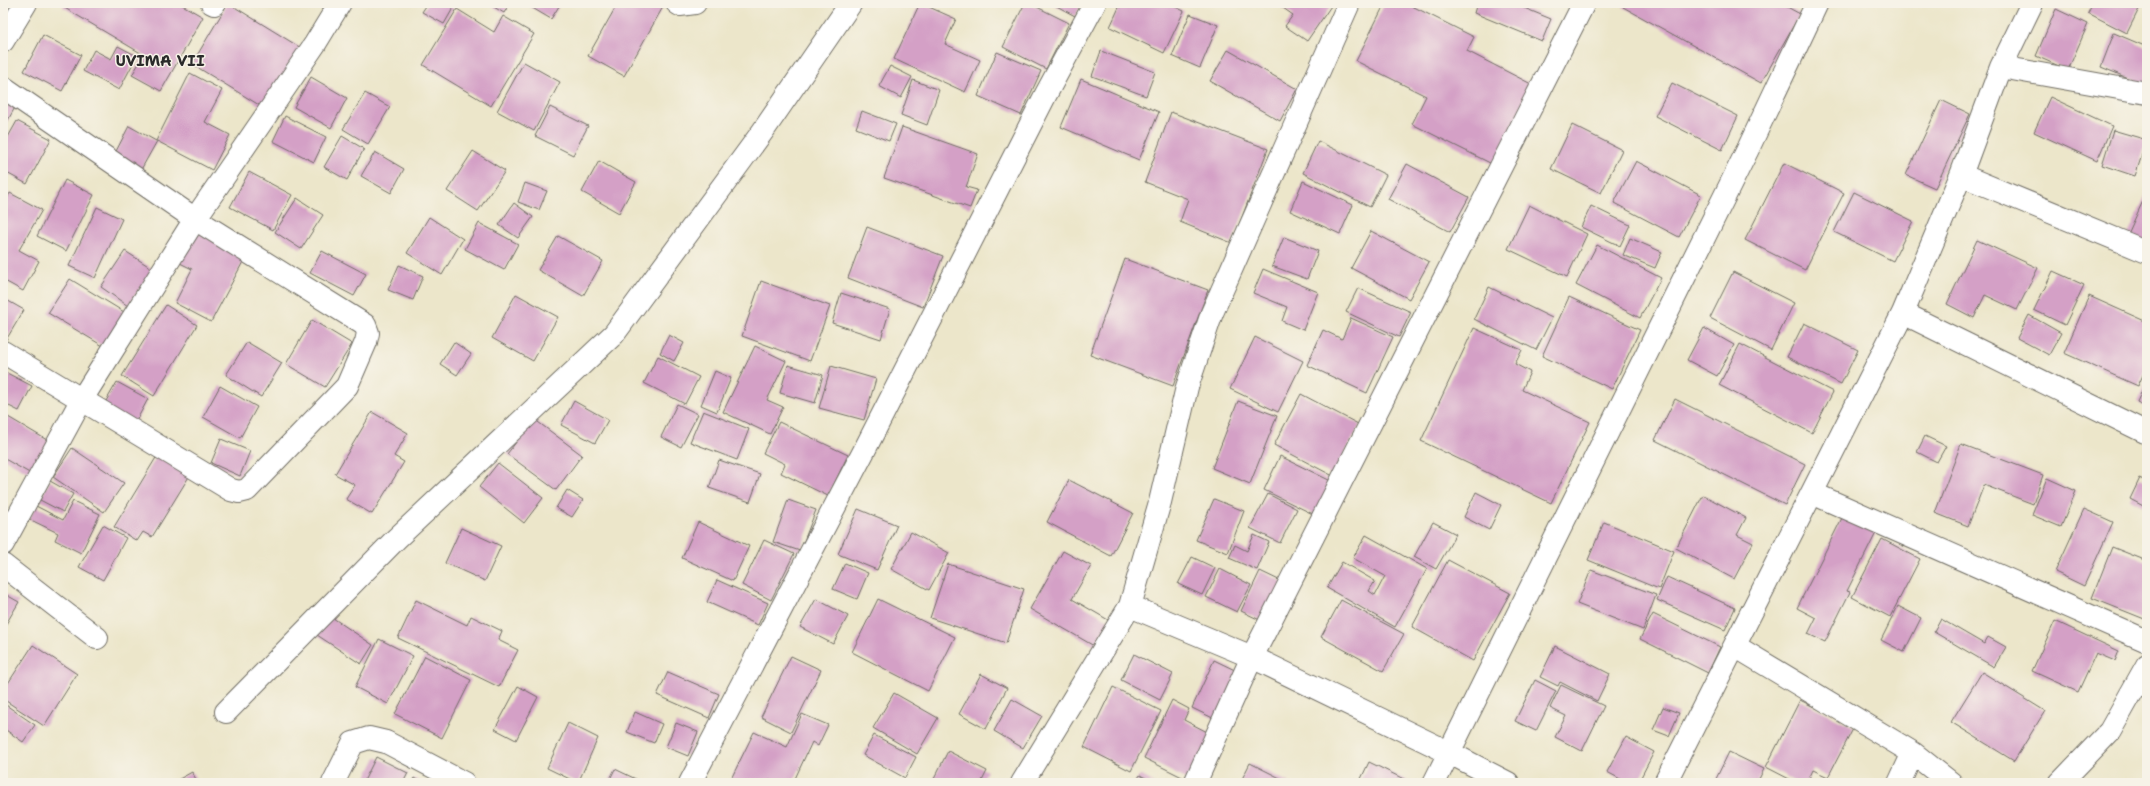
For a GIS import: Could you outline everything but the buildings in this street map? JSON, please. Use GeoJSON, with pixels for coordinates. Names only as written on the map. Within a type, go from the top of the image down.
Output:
{"type":"FeatureCollection","features":[{"type":"Feature","properties":{"kind":"street"},"geometry":{"type":"LineString","coordinates":[[3,41],[26,3]]}},
{"type":"Feature","properties":{"kind":"street"},"geometry":{"type":"LineString","coordinates":[[3,544],[82,398],[195,219],[315,44],[340,3]]}},
{"type":"Feature","properties":{"kind":"street"},"geometry":{"type":"LineString","coordinates":[[677,3],[680,5],[695,3]]}},
{"type":"Feature","properties":{"kind":"street"},"geometry":{"type":"LineString","coordinates":[[226,712],[396,539],[614,334],[763,131],[851,3]]}},
{"type":"Feature","properties":{"kind":"street"},"geometry":{"type":"LineString","coordinates":[[690,783],[864,451],[1046,94],[1095,3]]}},
{"type":"Feature","properties":{"kind":"street"},"geometry":{"type":"LineString","coordinates":[[1022,783],[1130,606],[1160,502],[1187,387],[1212,313],[1349,3]]}},
{"type":"Feature","properties":{"kind":"street"},"geometry":{"type":"LineString","coordinates":[[1195,783],[1252,657],[1584,3]]}},
{"type":"Feature","properties":{"kind":"street"},"geometry":{"type":"LineString","coordinates":[[1434,783],[1448,752],[1735,176],[1817,3]]}},
{"type":"Feature","properties":{"kind":"street"},"geometry":{"type":"LineString","coordinates":[[1665,783],[1903,313],[1961,175],[2001,67],[2032,3]]}},
{"type":"Feature","properties":{"kind":"street"},"geometry":{"type":"LineString","coordinates":[[2001,67],[2147,93]]}},
{"type":"Feature","properties":{"kind":"street"},"geometry":{"type":"LineString","coordinates":[[3,87],[195,219],[365,325],[368,333],[366,342],[347,386],[247,490],[239,492],[231,490],[82,398],[3,352]]}},
{"type":"Feature","properties":{"kind":"street"},"geometry":{"type":"LineString","coordinates":[[1961,175],[2147,252]]}},
{"type":"Feature","properties":{"kind":"street"},"geometry":{"type":"LineString","coordinates":[[1903,313],[2147,433]]}},
{"type":"Feature","properties":{"kind":"street"},"geometry":{"type":"LineString","coordinates":[[1812,493],[2147,641]]}},
{"type":"Feature","properties":{"kind":"street"},"geometry":{"type":"LineString","coordinates":[[3,565],[97,638]]}},
{"type":"Feature","properties":{"kind":"street"},"geometry":{"type":"LineString","coordinates":[[1130,606],[1252,657],[1448,752],[1508,783]]}},
{"type":"Feature","properties":{"kind":"street"},"geometry":{"type":"LineString","coordinates":[[1735,646],[1913,753],[1951,783]]}},
{"type":"Feature","properties":{"kind":"street"},"geometry":{"type":"LineString","coordinates":[[2060,783],[2110,731],[2147,666]]}},
{"type":"Feature","properties":{"kind":"street"},"geometry":{"type":"LineString","coordinates":[[333,783],[353,743],[370,738],[386,742],[464,783]]}},
{"type":"Feature","properties":{"kind":"street"},"geometry":{"type":"LineString","coordinates":[[1899,783],[1913,753]]}},
{"type":"Feature","properties":{"kind":"district","name":"UVIMA VII"},"geometry":{"type":"Point","coordinates":[160,61]}}]}
